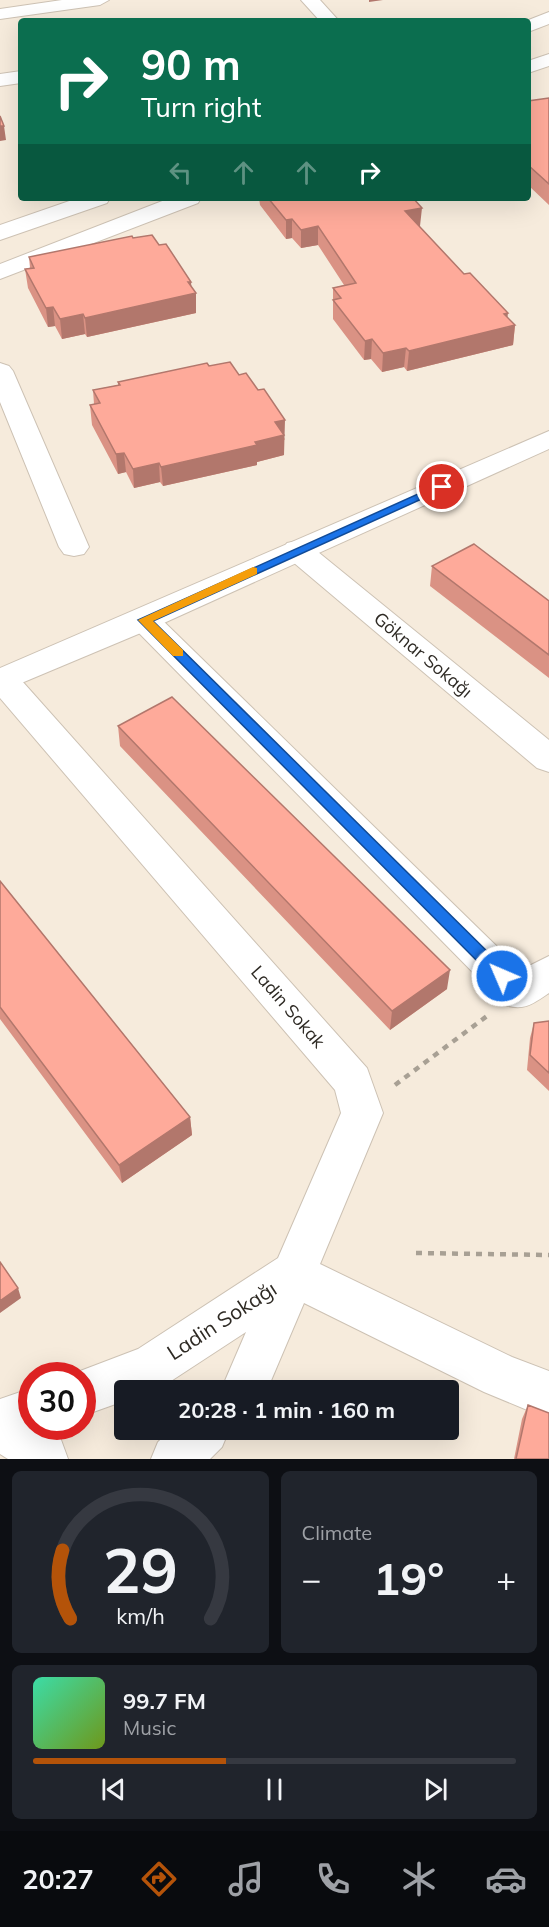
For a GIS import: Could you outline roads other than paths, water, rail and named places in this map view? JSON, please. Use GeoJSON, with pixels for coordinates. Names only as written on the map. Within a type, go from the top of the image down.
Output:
{"type":"FeatureCollection","features":[{"type":"Feature","properties":{"kind":"street"},"geometry":{"type":"LineString","coordinates":[[0,14],[100,0]]}},
{"type":"Feature","properties":{"kind":"street"},"geometry":{"type":"LineString","coordinates":[[310,0],[327,18]]}},
{"type":"Feature","properties":{"kind":"street"},"geometry":{"type":"LineString","coordinates":[[531,26],[549,17]]}},
{"type":"Feature","properties":{"kind":"street"},"geometry":{"type":"LineString","coordinates":[[531,66],[549,60]]}},
{"type":"Feature","properties":{"kind":"street"},"geometry":{"type":"LineString","coordinates":[[0,80],[18,77]]}},
{"type":"Feature","properties":{"kind":"street"},"geometry":{"type":"LineString","coordinates":[[0,272],[182,201]]}},
{"type":"Feature","properties":{"kind":"street"},"geometry":{"type":"LineString","coordinates":[[0,216],[74,202]]}},
{"type":"Feature","properties":{"kind":"street"},"geometry":{"type":"LineString","coordinates":[[0,233],[74,202]]}},
{"type":"Feature","properties":{"kind":"street"},"geometry":{"type":"LineString","coordinates":[[0,371],[74,548]]}},
{"type":"Feature","properties":{"kind":"street"},"geometry":{"type":"LineString","coordinates":[[1,681],[144,620],[549,439]]}},
{"type":"Feature","properties":{"kind":"street","name":"Göknar Sokağı"},"geometry":{"type":"LineString","coordinates":[[297,550],[549,759]]}},
{"type":"Feature","properties":{"kind":"street"},"geometry":{"type":"LineString","coordinates":[[144,620],[519,993],[549,972]]}},
{"type":"Feature","properties":{"kind":"street","name":"Ladin Sokak"},"geometry":{"type":"LineString","coordinates":[[1,681],[353,1081],[362,1113],[293,1274]]}},
{"type":"Feature","properties":{"kind":"street"},"geometry":{"type":"LineString","coordinates":[[248,1380],[293,1274],[500,1376],[549,1395]]}},
{"type":"Feature","properties":{"kind":"street","name":"Ladin Sokağı"},"geometry":{"type":"LineString","coordinates":[[96,1388],[152,1367],[293,1274]]}},
{"type":"Feature","properties":{"kind":"street"},"geometry":{"type":"LineString","coordinates":[[0,1425],[18,1418]]}},
{"type":"Feature","properties":{"kind":"street"},"geometry":{"type":"LineString","coordinates":[[0,1425],[43,1454],[44,1459]]}},
{"type":"Feature","properties":{"kind":"street"},"geometry":{"type":"LineString","coordinates":[[175,1459],[195,1440]]}}]}
